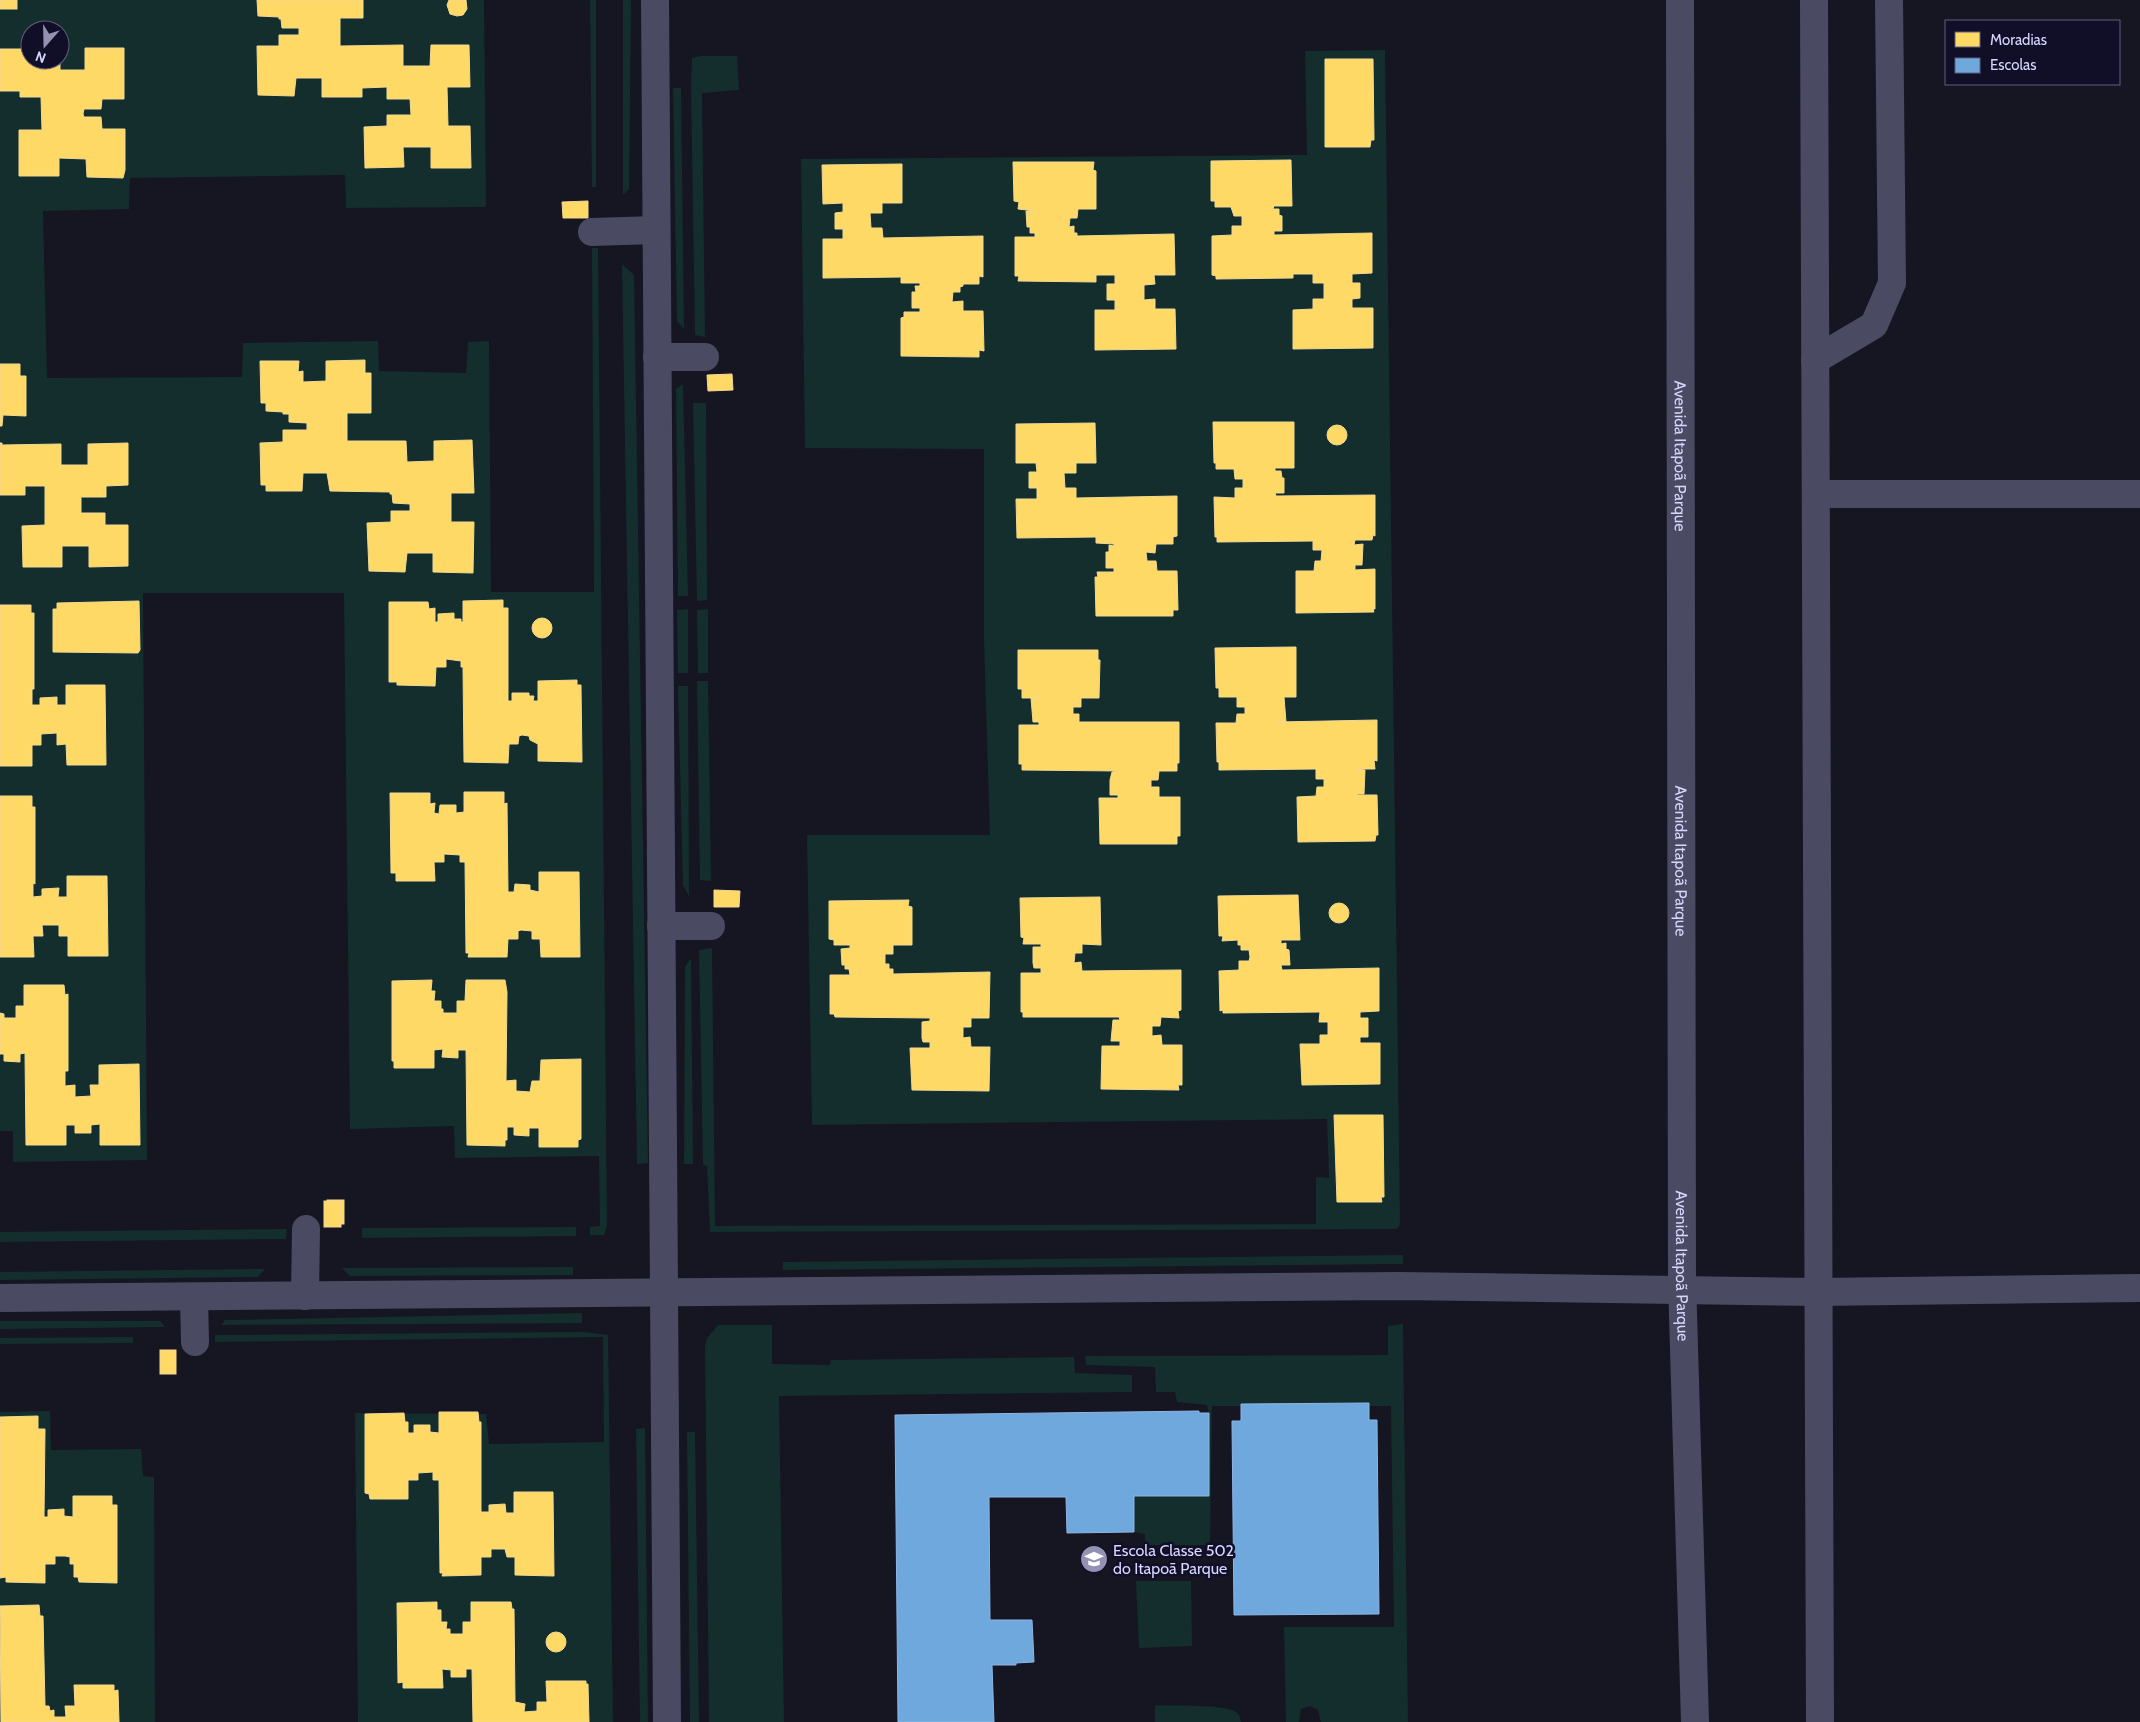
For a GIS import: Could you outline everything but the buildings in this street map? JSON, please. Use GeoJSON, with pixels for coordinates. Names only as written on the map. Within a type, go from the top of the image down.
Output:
{"type":"FeatureCollection","features":[{"type":"Feature","properties":{"kind":"street"},"geometry":{"type":"LineString","coordinates":[[655,0],[667,1722]]}},
{"type":"Feature","properties":{"kind":"street","name":"Avenida Itapoã Parque"},"geometry":{"type":"LineString","coordinates":[[1680,0],[1682,1291],[1695,1722]]}},
{"type":"Feature","properties":{"kind":"street"},"geometry":{"type":"LineString","coordinates":[[1814,0],[1817,1292],[1820,1722]]}},
{"type":"Feature","properties":{"kind":"street"},"geometry":{"type":"LineString","coordinates":[[1815,360],[1874,325],[1892,284],[1889,0]]}},
{"type":"Feature","properties":{"kind":"street"},"geometry":{"type":"LineString","coordinates":[[592,232],[656,230]]}},
{"type":"Feature","properties":{"kind":"street"},"geometry":{"type":"LineString","coordinates":[[657,358],[705,356]]}},
{"type":"Feature","properties":{"kind":"street"},"geometry":{"type":"LineString","coordinates":[[1816,494],[2140,494]]}},
{"type":"Feature","properties":{"kind":"street"},"geometry":{"type":"LineString","coordinates":[[661,926],[711,926]]}},
{"type":"Feature","properties":{"kind":"street"},"geometry":{"type":"LineString","coordinates":[[305,1296],[306,1229]]}},
{"type":"Feature","properties":{"kind":"street"},"geometry":{"type":"LineString","coordinates":[[0,1298],[1390,1286],[1817,1292],[2140,1288]]}},
{"type":"Feature","properties":{"kind":"street"},"geometry":{"type":"LineString","coordinates":[[194,1297],[195,1342]]}},
{"type":"Feature","properties":{"kind":"green space"},"geometry":{"type":"Polygon","coordinates":[[[0,0],[484,0],[486,207],[346,208],[345,175],[130,178],[129,209],[43,211],[47,378],[242,377],[243,343],[378,341],[379,371],[466,373],[468,342],[489,341],[491,592],[594,592],[592,248],[598,248],[607,1226],[604,1235],[590,1235],[590,1227],[600,1226],[599,1156],[455,1158],[454,1126],[350,1129],[344,593],[143,593],[147,1160],[13,1162],[13,1131],[0,1131],[0,0]]]}},
{"type":"Feature","properties":{"kind":"green space"},"geometry":{"type":"Polygon","coordinates":[[[590,0],[596,0],[596,187],[592,187],[590,0]]]}},
{"type":"Feature","properties":{"kind":"green space"},"geometry":{"type":"Polygon","coordinates":[[[623,0],[631,0],[629,189],[623,195],[623,0]]]}},
{"type":"Feature","properties":{"kind":"green space"},"geometry":{"type":"Polygon","coordinates":[[[1385,50],[1400,1224],[1397,1229],[710,1232],[707,1166],[703,1165],[699,950],[712,948],[715,1226],[1316,1224],[1316,1177],[1329,1178],[1327,1119],[812,1125],[807,835],[990,835],[984,641],[984,449],[805,448],[801,159],[1307,155],[1305,51],[1385,50]]]}},
{"type":"Feature","properties":{"kind":"green space"},"geometry":{"type":"Polygon","coordinates":[[[701,56],[737,56],[739,90],[702,93],[705,337],[695,335],[691,88],[692,58],[701,56]]]}},
{"type":"Feature","properties":{"kind":"green space"},"geometry":{"type":"Polygon","coordinates":[[[673,88],[681,88],[684,329],[677,321],[673,88]]]}},
{"type":"Feature","properties":{"kind":"green space"},"geometry":{"type":"Polygon","coordinates":[[[622,264],[634,275],[648,1163],[637,1164],[622,264]]]}},
{"type":"Feature","properties":{"kind":"green space"},"geometry":{"type":"Polygon","coordinates":[[[683,384],[688,596],[678,596],[676,389],[683,384]]]}},
{"type":"Feature","properties":{"kind":"green space"},"geometry":{"type":"Polygon","coordinates":[[[693,403],[706,403],[707,600],[697,601],[693,403]]]}},
{"type":"Feature","properties":{"kind":"green space"},"geometry":{"type":"Polygon","coordinates":[[[688,609],[688,673],[678,673],[677,610],[688,609]]]}},
{"type":"Feature","properties":{"kind":"green space"},"geometry":{"type":"Polygon","coordinates":[[[708,609],[708,673],[698,673],[697,610],[708,609]]]}},
{"type":"Feature","properties":{"kind":"green space"},"geometry":{"type":"Polygon","coordinates":[[[697,681],[708,681],[711,881],[700,880],[697,681]]]}},
{"type":"Feature","properties":{"kind":"green space"},"geometry":{"type":"Polygon","coordinates":[[[678,686],[688,686],[689,896],[683,885],[678,686]]]}},
{"type":"Feature","properties":{"kind":"green space"},"geometry":{"type":"Polygon","coordinates":[[[691,958],[693,1164],[684,1164],[685,967],[691,958]]]}},
{"type":"Feature","properties":{"kind":"green space"},"geometry":{"type":"Polygon","coordinates":[[[576,1227],[576,1236],[362,1238],[362,1228],[576,1227]]]}},
{"type":"Feature","properties":{"kind":"green space"},"geometry":{"type":"Polygon","coordinates":[[[287,1229],[286,1239],[0,1242],[0,1232],[287,1229]]]}},
{"type":"Feature","properties":{"kind":"green space"},"geometry":{"type":"Polygon","coordinates":[[[1403,1255],[1403,1264],[783,1270],[783,1262],[1403,1255]]]}},
{"type":"Feature","properties":{"kind":"green space"},"geometry":{"type":"Polygon","coordinates":[[[573,1267],[573,1275],[350,1276],[342,1268],[573,1267]]]}},
{"type":"Feature","properties":{"kind":"green space"},"geometry":{"type":"Polygon","coordinates":[[[265,1269],[258,1277],[0,1280],[0,1272],[265,1269]]]}},
{"type":"Feature","properties":{"kind":"green space"},"geometry":{"type":"Polygon","coordinates":[[[582,1313],[582,1323],[221,1325],[225,1320],[582,1313]]]}},
{"type":"Feature","properties":{"kind":"green space"},"geometry":{"type":"Polygon","coordinates":[[[0,1321],[160,1321],[165,1327],[0,1329],[0,1321]]]}},
{"type":"Feature","properties":{"kind":"green space"},"geometry":{"type":"Polygon","coordinates":[[[1403,1324],[1408,1722],[1321,1722],[1318,1710],[1310,1706],[1301,1709],[1299,1722],[1286,1722],[1284,1627],[1394,1627],[1391,1406],[1212,1406],[1210,1545],[1145,1545],[1145,1534],[1134,1532],[1134,1495],[1209,1413],[1207,1405],[1177,1402],[1175,1392],[1156,1392],[1155,1367],[1086,1365],[1085,1356],[1388,1355],[1388,1326],[1403,1324]]]}},
{"type":"Feature","properties":{"kind":"green space"},"geometry":{"type":"Polygon","coordinates":[[[718,1325],[772,1325],[772,1364],[830,1365],[831,1360],[1074,1357],[1075,1373],[1132,1375],[1132,1392],[779,1396],[784,1722],[709,1722],[705,1345],[708,1337],[718,1325]]]}},
{"type":"Feature","properties":{"kind":"green space"},"geometry":{"type":"Polygon","coordinates":[[[583,1332],[608,1335],[613,1722],[358,1722],[355,1413],[486,1414],[489,1444],[604,1442],[603,1337],[215,1342],[215,1335],[583,1332]]]}},
{"type":"Feature","properties":{"kind":"green space"},"geometry":{"type":"Polygon","coordinates":[[[133,1337],[133,1343],[0,1344],[0,1338],[133,1337]]]}},
{"type":"Feature","properties":{"kind":"green space"},"geometry":{"type":"Polygon","coordinates":[[[50,1411],[51,1450],[141,1449],[143,1476],[154,1477],[155,1722],[0,1722],[0,1412],[50,1411]]]}},
{"type":"Feature","properties":{"kind":"green space"},"geometry":{"type":"Polygon","coordinates":[[[645,1428],[648,1722],[640,1722],[636,1429],[645,1428]]]}},
{"type":"Feature","properties":{"kind":"green space"},"geometry":{"type":"Polygon","coordinates":[[[687,1432],[695,1432],[699,1722],[690,1722],[687,1432]]]}},
{"type":"Feature","properties":{"kind":"green space"},"geometry":{"type":"Polygon","coordinates":[[[1136,1581],[1191,1581],[1192,1646],[1139,1648],[1136,1581]]]}},
{"type":"Feature","properties":{"kind":"green space"},"geometry":{"type":"Polygon","coordinates":[[[1155,1705],[1230,1709],[1240,1716],[1241,1722],[1155,1722],[1155,1705]]]}},
{"type":"Feature","properties":{"kind":"place","name":"Escola Classe 502 do Itapoã Parque"},"geometry":{"type":"Point","coordinates":[1094,1559]}}]}
